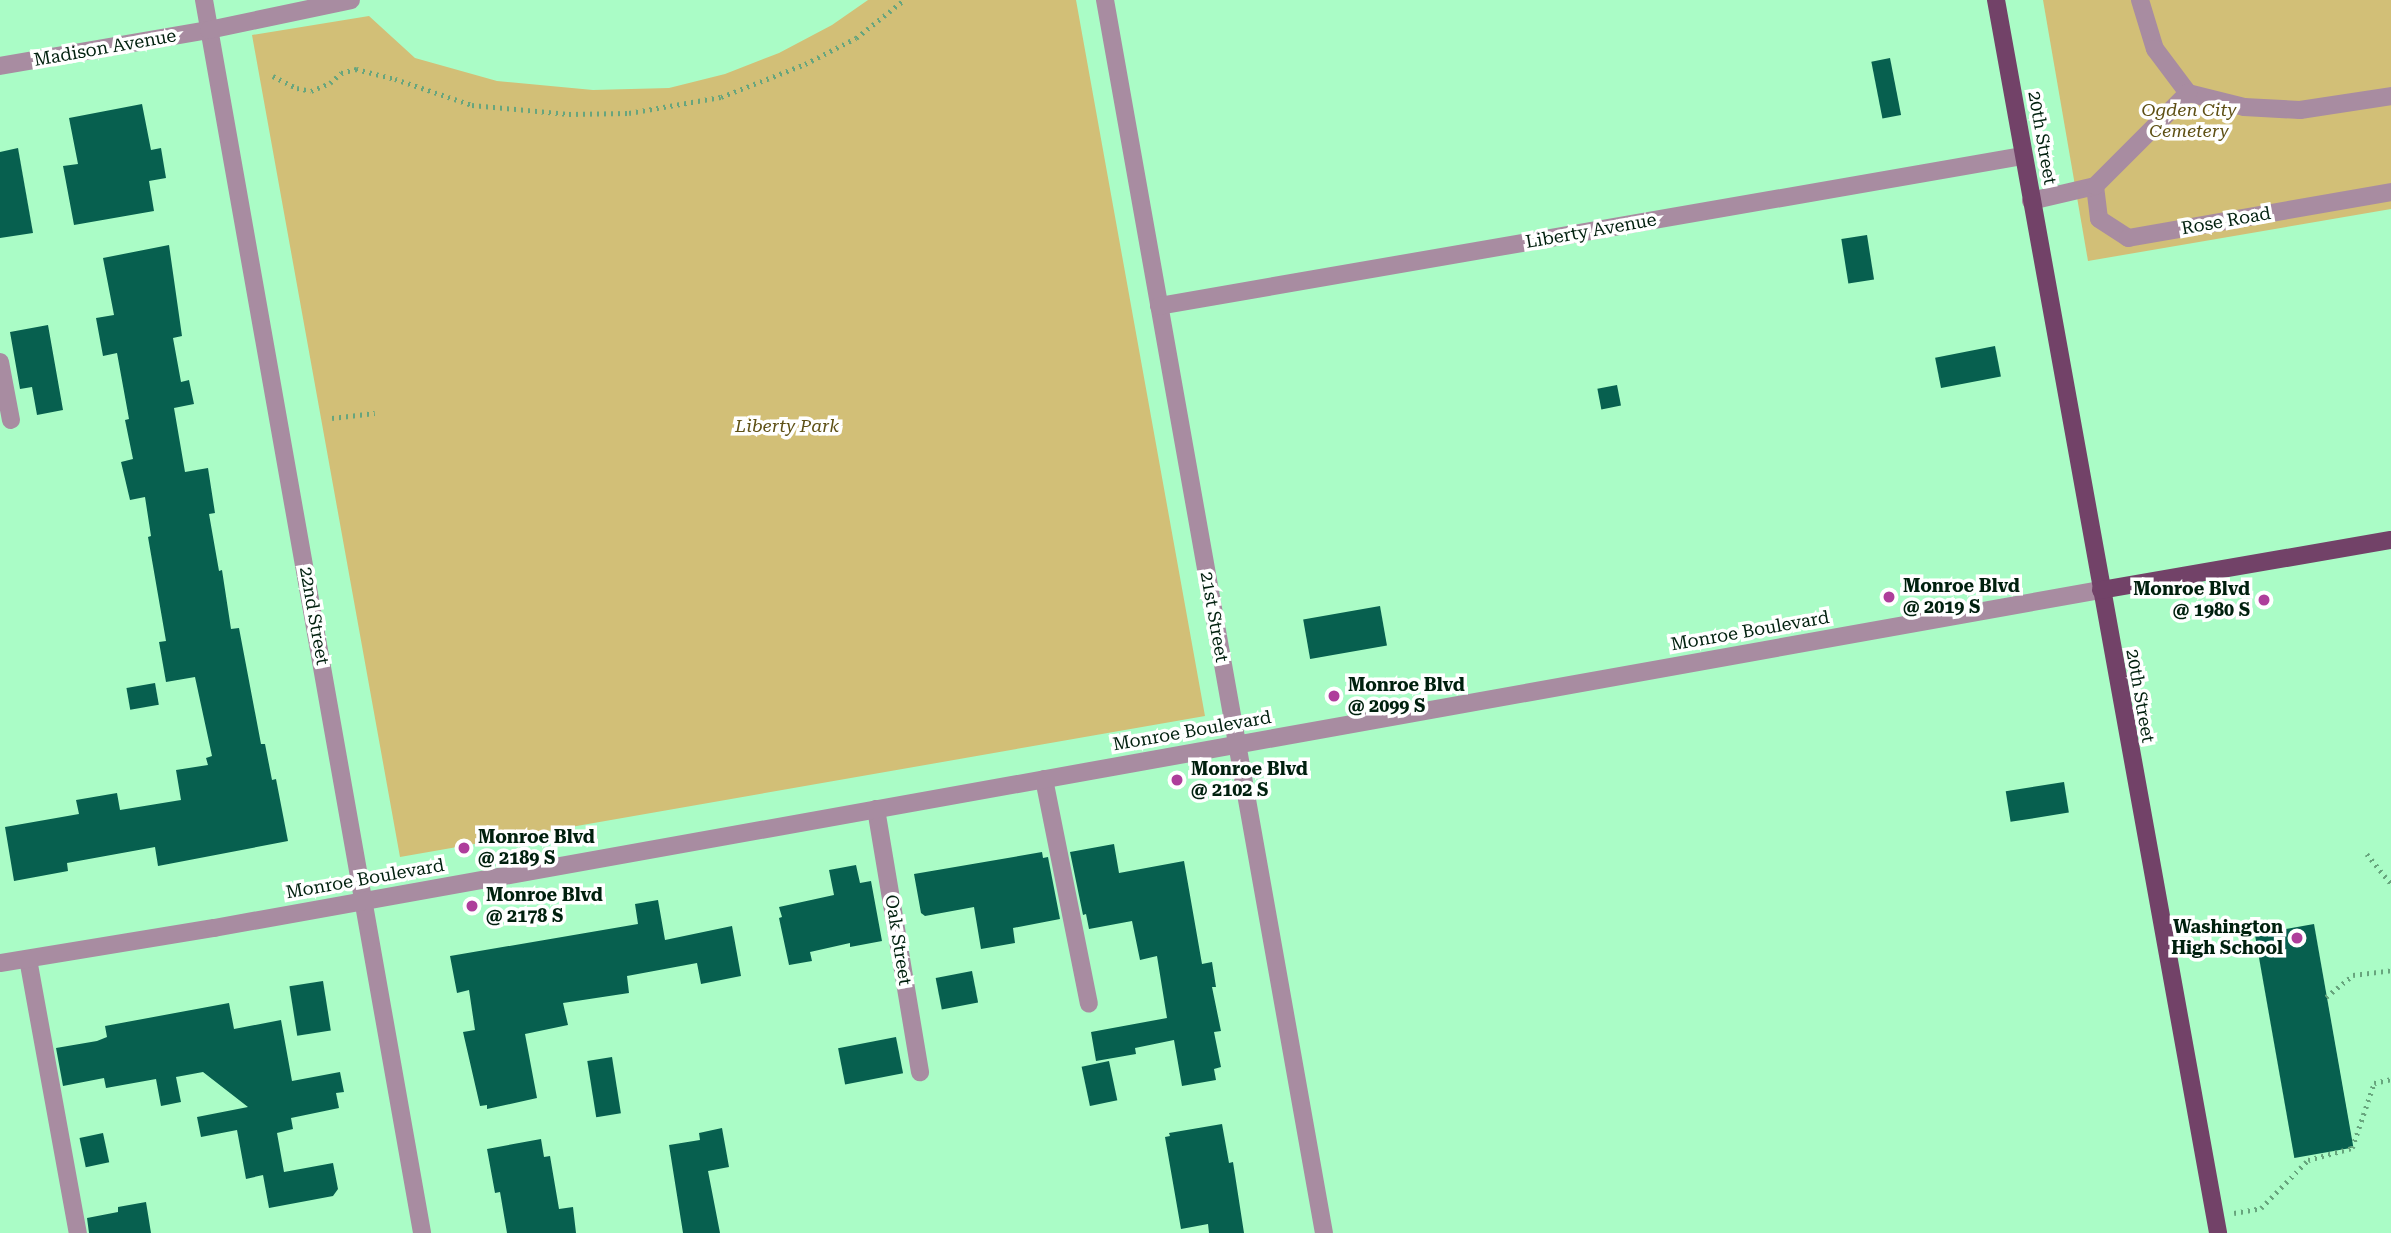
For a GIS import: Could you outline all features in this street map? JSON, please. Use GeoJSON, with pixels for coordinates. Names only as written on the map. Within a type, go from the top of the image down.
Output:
{"type":"FeatureCollection","features":[{"type":"Feature","properties":{"kind":"main road","name":"20th Street"},"geometry":{"type":"LineString","coordinates":[[1996,0],[2216,1225]]}},
{"type":"Feature","properties":{"kind":"main road","name":"Monroe Boulevard"},"geometry":{"type":"LineString","coordinates":[[2101,590],[2391,540]]}},
{"type":"Feature","properties":{"kind":"street","name":"22nd Street"},"geometry":{"type":"LineString","coordinates":[[204,0],[422,1233]]}},
{"type":"Feature","properties":{"kind":"street","name":"Madison Avenue"},"geometry":{"type":"LineString","coordinates":[[0,66],[209,30],[322,3],[351,0]]}},
{"type":"Feature","properties":{"kind":"street","name":"21st Street"},"geometry":{"type":"LineString","coordinates":[[1105,0],[1324,1233]]}},
{"type":"Feature","properties":{"kind":"street"},"geometry":{"type":"LineString","coordinates":[[2140,0],[2155,49],[2188,93],[2244,107],[2300,110],[2391,96]]}},
{"type":"Feature","properties":{"kind":"street"},"geometry":{"type":"LineString","coordinates":[[2031,201],[2095,186],[2188,93]]}},
{"type":"Feature","properties":{"kind":"street","name":"Liberty Avenue"},"geometry":{"type":"LineString","coordinates":[[1159,306],[2023,156]]}},
{"type":"Feature","properties":{"kind":"street","name":"Rose Road"},"geometry":{"type":"LineString","coordinates":[[2095,186],[2099,219],[2128,238],[2391,192]]}},
{"type":"Feature","properties":{"kind":"street"},"geometry":{"type":"LineString","coordinates":[[0,362],[11,420]]}},
{"type":"Feature","properties":{"kind":"street","name":"Monroe Boulevard"},"geometry":{"type":"LineString","coordinates":[[0,963],[2101,590]]}},
{"type":"Feature","properties":{"kind":"street"},"geometry":{"type":"LineString","coordinates":[[1044,779],[1089,1004]]}},
{"type":"Feature","properties":{"kind":"street","name":"Oak Street"},"geometry":{"type":"LineString","coordinates":[[876,809],[920,1072]]}},
{"type":"Feature","properties":{"kind":"street"},"geometry":{"type":"LineString","coordinates":[[27,958],[78,1233]]}},
{"type":"Feature","properties":{"kind":"path"},"geometry":{"type":"LineString","coordinates":[[273,76],[297,88],[311,91],[330,83],[341,73],[356,69],[395,79],[471,105],[569,114],[629,113],[722,97],[805,64],[856,38],[904,0]]}},
{"type":"Feature","properties":{"kind":"path"},"geometry":{"type":"LineString","coordinates":[[332,418],[375,413]]}},
{"type":"Feature","properties":{"kind":"path"},"geometry":{"type":"LineString","coordinates":[[2367,854],[2391,884]]}},
{"type":"Feature","properties":{"kind":"path"},"geometry":{"type":"LineString","coordinates":[[2326,997],[2353,975],[2391,970]]}},
{"type":"Feature","properties":{"kind":"path"},"geometry":{"type":"LineString","coordinates":[[2216,1225],[2261,1208],[2308,1160],[2352,1147],[2374,1083],[2391,1079]]}},
{"type":"Feature","properties":{"kind":"green space","name":"Liberty Park"},"geometry":{"type":"Polygon","coordinates":[[[868,0],[1076,0],[1205,716],[400,857],[252,35],[369,16],[415,58],[497,81],[593,90],[669,88],[725,74],[779,53],[832,25],[868,0]]]}},
{"type":"Feature","properties":{"kind":"green space","name":"Ogden City Cemetery"},"geometry":{"type":"Polygon","coordinates":[[[2043,0],[2391,0],[2391,209],[2088,261],[2043,0]]]}},
{"type":"Feature","properties":{"kind":"building"},"geometry":{"type":"Polygon","coordinates":[[[1890,58],[1901,115],[1882,119],[1871,62],[1890,58]]]}},
{"type":"Feature","properties":{"kind":"building"},"geometry":{"type":"Polygon","coordinates":[[[142,104],[151,150],[161,148],[166,178],[149,181],[154,211],[74,225],[63,166],[78,164],[69,118],[142,104]]]}},
{"type":"Feature","properties":{"kind":"building"},"geometry":{"type":"Polygon","coordinates":[[[18,148],[33,233],[0,238],[0,152],[18,148]]]}},
{"type":"Feature","properties":{"kind":"building"},"geometry":{"type":"Polygon","coordinates":[[[1867,235],[1874,279],[1848,284],[1841,239],[1867,235]]]}},
{"type":"Feature","properties":{"kind":"building"},"geometry":{"type":"Polygon","coordinates":[[[169,245],[182,336],[173,338],[181,382],[189,380],[194,404],[174,408],[185,472],[208,468],[215,513],[209,514],[219,571],[222,570],[231,629],[239,628],[261,744],[265,744],[272,780],[276,779],[288,841],[158,866],[155,847],[67,863],[68,871],[14,881],[5,827],[79,814],[76,800],[117,793],[120,810],[181,800],[176,770],[208,765],[206,758],[212,756],[195,677],[166,682],[159,642],[166,641],[148,537],[151,536],[145,497],[130,500],[121,462],[133,459],[117,353],[103,356],[96,318],[114,315],[103,258],[169,245]]]}},
{"type":"Feature","properties":{"kind":"building"},"geometry":{"type":"Polygon","coordinates":[[[48,325],[63,410],[37,415],[32,387],[20,389],[10,332],[48,325]]]}},
{"type":"Feature","properties":{"kind":"building"},"geometry":{"type":"Polygon","coordinates":[[[1995,346],[2001,376],[1941,388],[1935,358],[1995,346]]]}},
{"type":"Feature","properties":{"kind":"building"},"geometry":{"type":"Polygon","coordinates":[[[1617,385],[1621,406],[1601,409],[1597,389],[1617,385]]]}},
{"type":"Feature","properties":{"kind":"building"},"geometry":{"type":"Polygon","coordinates":[[[1380,606],[1387,645],[1310,659],[1303,620],[1380,606]]]}},
{"type":"Feature","properties":{"kind":"building"},"geometry":{"type":"Polygon","coordinates":[[[155,683],[159,705],[130,710],[126,688],[155,683]]]}},
{"type":"Feature","properties":{"kind":"building"},"geometry":{"type":"Polygon","coordinates":[[[2064,782],[2069,813],[2011,822],[2006,791],[2064,782]]]}},
{"type":"Feature","properties":{"kind":"building"},"geometry":{"type":"Polygon","coordinates":[[[1114,844],[1119,873],[1184,861],[1202,964],[1212,962],[1216,987],[1212,987],[1221,1031],[1214,1032],[1221,1067],[1214,1069],[1216,1080],[1182,1086],[1174,1040],[1135,1048],[1136,1054],[1096,1061],[1091,1032],[1167,1018],[1157,956],[1140,960],[1132,921],[1089,929],[1086,914],[1083,915],[1070,852],[1114,844]]]}},
{"type":"Feature","properties":{"kind":"building"},"geometry":{"type":"Polygon","coordinates":[[[1042,852],[1043,858],[1048,857],[1060,919],[1013,928],[1015,943],[981,949],[974,907],[925,916],[921,913],[914,874],[1042,852]]]}},
{"type":"Feature","properties":{"kind":"building"},"geometry":{"type":"Polygon","coordinates":[[[856,865],[860,883],[871,881],[882,941],[850,947],[850,943],[810,952],[812,961],[789,965],[779,907],[834,895],[829,870],[856,865]]]}},
{"type":"Feature","properties":{"kind":"building"},"geometry":{"type":"Polygon","coordinates":[[[658,900],[665,940],[732,926],[741,976],[701,984],[697,963],[627,976],[629,993],[563,1003],[568,1025],[525,1034],[537,1098],[487,1109],[487,1105],[480,1106],[463,1032],[475,1030],[469,990],[457,993],[450,956],[638,924],[635,904],[658,900]]]}},
{"type":"Feature","properties":{"kind":"building"},"geometry":{"type":"Polygon","coordinates":[[[2314,924],[2353,1148],[2294,1158],[2255,934],[2314,924]]]}},
{"type":"Feature","properties":{"kind":"building"},"geometry":{"type":"Polygon","coordinates":[[[972,971],[978,1002],[942,1009],[936,978],[972,971]]]}},
{"type":"Feature","properties":{"kind":"building"},"geometry":{"type":"Polygon","coordinates":[[[323,981],[331,1030],[297,1036],[289,986],[323,981]]]}},
{"type":"Feature","properties":{"kind":"building"},"geometry":{"type":"Polygon","coordinates":[[[229,1003],[234,1029],[281,1020],[292,1081],[340,1072],[344,1092],[336,1093],[339,1108],[291,1118],[293,1129],[277,1133],[284,1172],[333,1163],[338,1189],[333,1196],[269,1208],[263,1175],[246,1179],[237,1130],[201,1137],[197,1117],[248,1107],[203,1072],[176,1077],[181,1102],[161,1106],[156,1079],[106,1088],[104,1078],[63,1086],[56,1048],[107,1037],[105,1026],[229,1003]]]}},
{"type":"Feature","properties":{"kind":"building"},"geometry":{"type":"Polygon","coordinates":[[[896,1037],[903,1073],[845,1085],[838,1048],[896,1037]]]}},
{"type":"Feature","properties":{"kind":"building"},"geometry":{"type":"Polygon","coordinates":[[[612,1057],[621,1113],[596,1117],[587,1061],[612,1057]]]}},
{"type":"Feature","properties":{"kind":"building"},"geometry":{"type":"Polygon","coordinates":[[[1109,1061],[1117,1100],[1090,1106],[1082,1067],[1109,1061]]]}},
{"type":"Feature","properties":{"kind":"building"},"geometry":{"type":"Polygon","coordinates":[[[1222,1124],[1229,1163],[1233,1162],[1244,1233],[1209,1233],[1208,1224],[1181,1229],[1165,1137],[1170,1136],[1169,1133],[1222,1124]]]}},
{"type":"Feature","properties":{"kind":"building"},"geometry":{"type":"Polygon","coordinates":[[[722,1128],[729,1167],[708,1171],[720,1233],[683,1233],[669,1145],[700,1140],[699,1133],[722,1128]]]}},
{"type":"Feature","properties":{"kind":"building"},"geometry":{"type":"Polygon","coordinates":[[[103,1133],[109,1162],[86,1167],[80,1138],[103,1133]]]}},
{"type":"Feature","properties":{"kind":"building"},"geometry":{"type":"Polygon","coordinates":[[[541,1139],[544,1157],[550,1156],[559,1209],[573,1207],[576,1233],[507,1233],[500,1192],[495,1193],[487,1149],[541,1139]]]}},
{"type":"Feature","properties":{"kind":"building"},"geometry":{"type":"Polygon","coordinates":[[[146,1202],[151,1233],[89,1233],[87,1218],[118,1212],[118,1207],[146,1202]]]}},
{"type":"Feature","properties":{"kind":"place","name":"Monroe Blvd @ 2019 S"},"geometry":{"type":"Point","coordinates":[1889,597]}},
{"type":"Feature","properties":{"kind":"place","name":"Monroe Blvd @ 1980 S"},"geometry":{"type":"Point","coordinates":[2264,600]}},
{"type":"Feature","properties":{"kind":"place","name":"Monroe Blvd @ 2099 S"},"geometry":{"type":"Point","coordinates":[1334,696]}},
{"type":"Feature","properties":{"kind":"place","name":"Monroe Blvd @ 2102 S"},"geometry":{"type":"Point","coordinates":[1177,780]}},
{"type":"Feature","properties":{"kind":"place","name":"Monroe Blvd @ 2189 S"},"geometry":{"type":"Point","coordinates":[464,848]}},
{"type":"Feature","properties":{"kind":"place","name":"Monroe Blvd @ 2178 S"},"geometry":{"type":"Point","coordinates":[472,906]}},
{"type":"Feature","properties":{"kind":"place","name":"Washington High School"},"geometry":{"type":"Point","coordinates":[2297,938]}}]}
